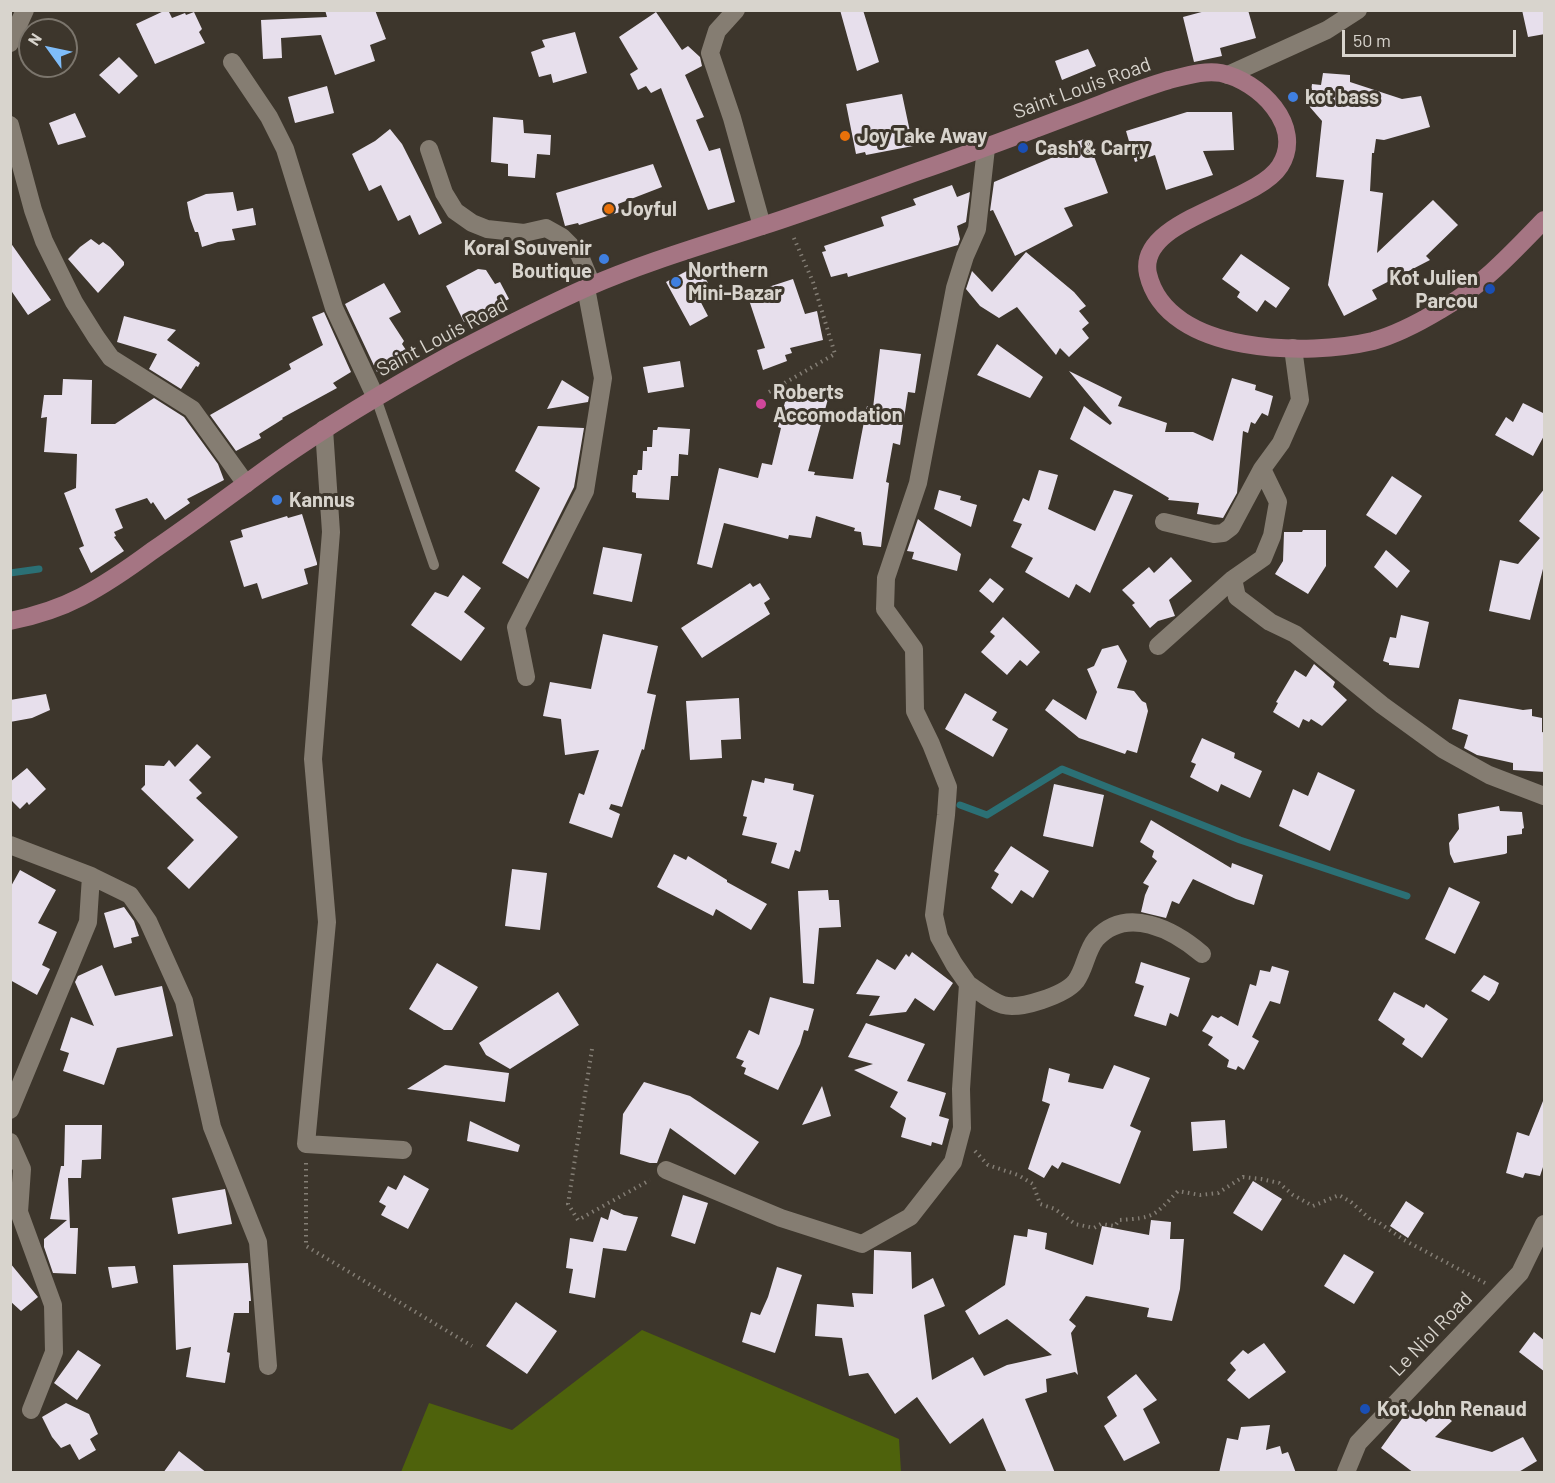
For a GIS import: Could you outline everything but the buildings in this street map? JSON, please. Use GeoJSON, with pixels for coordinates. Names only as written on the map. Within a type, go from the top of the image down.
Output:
{"type":"FeatureCollection","features":[{"type":"Feature","properties":{"kind":"main road","name":"Saint Louis Road"},"geometry":{"type":"LineString","coordinates":[[10,621],[57,608],[109,582],[324,429],[458,351],[589,287],[701,245],[986,148],[1149,86],[1204,72],[1228,75],[1264,96],[1278,113],[1287,138],[1283,163],[1271,178],[1255,189],[1216,206],[1173,229],[1161,238],[1148,258],[1146,270],[1159,300],[1194,328],[1224,341],[1276,349],[1340,347],[1378,339],[1443,309],[1506,258],[1545,220]]}},
{"type":"Feature","properties":{"kind":"street"},"geometry":{"type":"LineString","coordinates":[[10,44],[25,10]]}},
{"type":"Feature","properties":{"kind":"street"},"geometry":{"type":"LineString","coordinates":[[736,10],[717,31],[711,52],[762,226]]}},
{"type":"Feature","properties":{"kind":"street"},"geometry":{"type":"LineString","coordinates":[[1228,75],[1327,30],[1358,10]]}},
{"type":"Feature","properties":{"kind":"street"},"geometry":{"type":"LineString","coordinates":[[232,62],[269,117],[285,149],[334,308],[376,398]]}},
{"type":"Feature","properties":{"kind":"street"},"geometry":{"type":"LineString","coordinates":[[10,125],[20,154],[33,210],[44,241],[74,302],[96,337],[111,358],[192,409],[246,484]]}},
{"type":"Feature","properties":{"kind":"street"},"geometry":{"type":"LineString","coordinates":[[986,148],[977,229],[964,256],[955,288],[918,483],[886,578],[885,609],[914,649],[915,711],[932,744],[948,787],[934,915],[939,937],[968,984],[1005,1006],[1026,1004],[1065,991],[1077,980],[1095,940],[1114,925],[1144,922],[1183,938],[1202,954]]}},
{"type":"Feature","properties":{"kind":"street"},"geometry":{"type":"LineString","coordinates":[[429,149],[444,193],[455,211],[472,223],[487,229],[524,232],[546,228],[562,237],[579,254],[589,287],[603,378],[585,491],[516,627],[526,677]]}},
{"type":"Feature","properties":{"kind":"street"},"geometry":{"type":"LineString","coordinates":[[1164,522],[1214,534],[1222,533],[1231,527],[1262,469],[1281,443],[1299,400],[1293,348]]}},
{"type":"Feature","properties":{"kind":"street"},"geometry":{"type":"LineString","coordinates":[[324,429],[331,532],[313,759],[327,922],[306,1144],[403,1150]]}},
{"type":"Feature","properties":{"kind":"street"},"geometry":{"type":"LineString","coordinates":[[1158,646],[1233,579],[1263,558],[1272,536],[1278,502],[1262,469]]}},
{"type":"Feature","properties":{"kind":"street"},"geometry":{"type":"LineString","coordinates":[[1233,579],[1237,597],[1270,622],[1295,634],[1382,705],[1444,750],[1489,774],[1545,796]]}},
{"type":"Feature","properties":{"kind":"street"},"geometry":{"type":"LineString","coordinates":[[10,845],[91,876],[130,895],[148,921],[184,1001],[212,1127],[258,1242],[268,1366]]}},
{"type":"Feature","properties":{"kind":"street"},"geometry":{"type":"LineString","coordinates":[[10,1110],[88,922],[91,876]]}},
{"type":"Feature","properties":{"kind":"street"},"geometry":{"type":"LineString","coordinates":[[666,1170],[781,1218],[862,1244],[910,1217],[953,1162],[962,1128],[961,1089],[968,984]]}},
{"type":"Feature","properties":{"kind":"street"},"geometry":{"type":"LineString","coordinates":[[10,1142],[22,1169],[19,1212],[53,1305],[54,1352],[31,1410]]}},
{"type":"Feature","properties":{"kind":"street","name":"Le Niol Road"},"geometry":{"type":"LineString","coordinates":[[1346,1473],[1358,1443],[1520,1273],[1545,1224]]}},
{"type":"Feature","properties":{"kind":"lane"},"geometry":{"type":"LineString","coordinates":[[376,398],[434,566]]}},
{"type":"Feature","properties":{"kind":"path"},"geometry":{"type":"LineString","coordinates":[[770,392],[834,354],[813,282],[785,218]]}},
{"type":"Feature","properties":{"kind":"path"},"geometry":{"type":"LineString","coordinates":[[592,1049],[568,1204],[578,1220],[666,1170]]}},
{"type":"Feature","properties":{"kind":"path"},"geometry":{"type":"LineString","coordinates":[[962,1128],[969,1144],[988,1165],[1018,1174],[1034,1184],[1040,1204],[1055,1209],[1075,1224],[1094,1228],[1101,1224],[1115,1226],[1119,1220],[1146,1219],[1156,1213],[1178,1191],[1200,1195],[1218,1193],[1243,1177],[1261,1179],[1279,1183],[1293,1195],[1312,1206],[1339,1195],[1352,1202],[1370,1219],[1404,1240],[1493,1287],[1496,1299]]}},
{"type":"Feature","properties":{"kind":"path"},"geometry":{"type":"LineString","coordinates":[[306,1144],[306,1246],[471,1346]]}},
{"type":"Feature","properties":{"kind":"green space"},"geometry":{"type":"Polygon","coordinates":[[[642,1330],[899,1439],[901,1472],[401,1472],[429,1403],[512,1430],[642,1330]]]}},
{"type":"Feature","properties":{"kind":"waterway"},"geometry":{"type":"LineString","coordinates":[[10,573],[39,569]]}},
{"type":"Feature","properties":{"kind":"waterway"},"geometry":{"type":"LineString","coordinates":[[960,805],[987,815],[1062,769],[1240,840],[1407,896]]}},
{"type":"Feature","properties":{"kind":"place","name":"kot bass"},"geometry":{"type":"Point","coordinates":[1293,97]}},
{"type":"Feature","properties":{"kind":"place","name":"Joy Take Away"},"geometry":{"type":"Point","coordinates":[845,136]}},
{"type":"Feature","properties":{"kind":"place","name":"Cash & Carry"},"geometry":{"type":"Point","coordinates":[1023,148]}},
{"type":"Feature","properties":{"kind":"place","name":"Joyful"},"geometry":{"type":"Point","coordinates":[609,209]}},
{"type":"Feature","properties":{"kind":"place","name":"Koral Souvenir Boutique"},"geometry":{"type":"Point","coordinates":[604,259]}},
{"type":"Feature","properties":{"kind":"place","name":"Northern Mini-Bazar"},"geometry":{"type":"Point","coordinates":[676,282]}},
{"type":"Feature","properties":{"kind":"place","name":"Kot Julien Parcou"},"geometry":{"type":"Point","coordinates":[1490,289]}},
{"type":"Feature","properties":{"kind":"place","name":"Roberts Accomodation"},"geometry":{"type":"Point","coordinates":[761,404]}},
{"type":"Feature","properties":{"kind":"place","name":"Kannus"},"geometry":{"type":"Point","coordinates":[277,500]}},
{"type":"Feature","properties":{"kind":"place","name":"Kot John Renaud"},"geometry":{"type":"Point","coordinates":[1365,1409]}}]}
